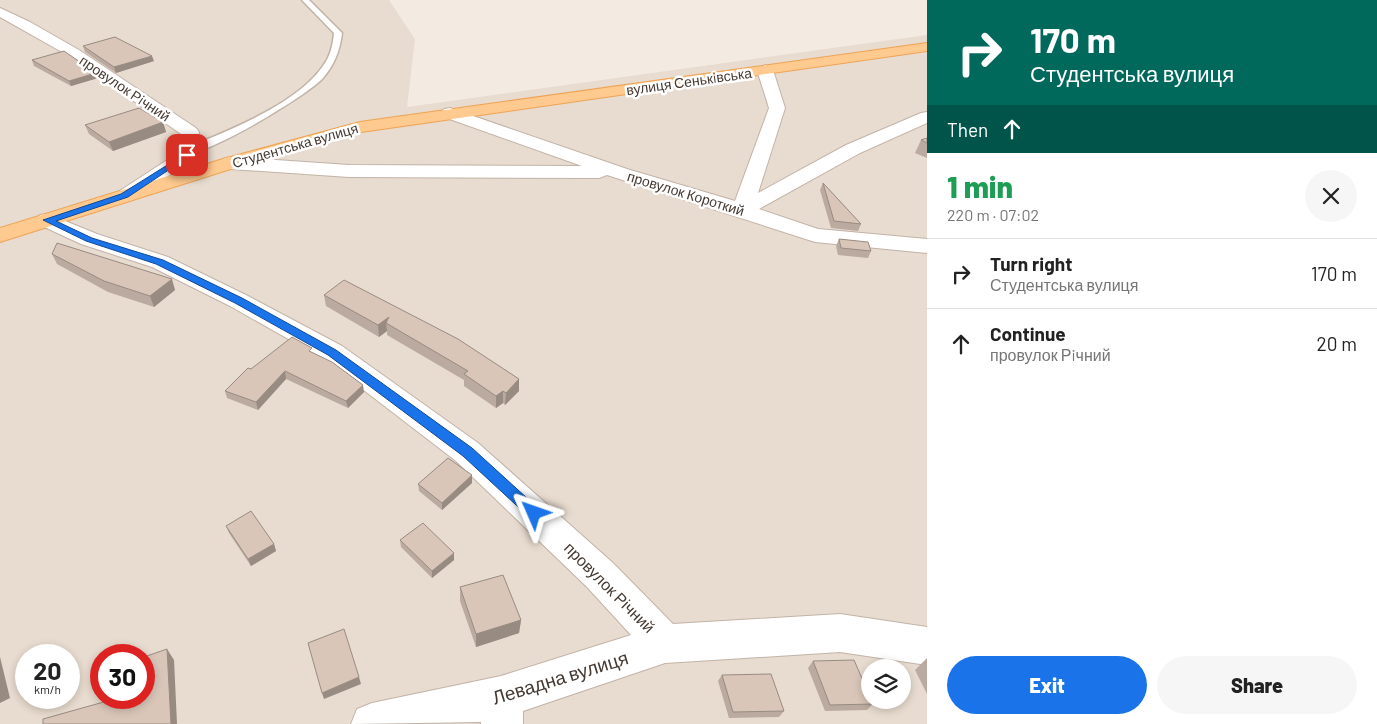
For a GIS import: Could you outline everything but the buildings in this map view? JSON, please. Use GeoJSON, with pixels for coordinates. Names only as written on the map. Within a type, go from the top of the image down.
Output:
{"type":"FeatureCollection","features":[{"type":"Feature","properties":{"kind":"main road","name":"вулиця Сенькiвська"},"geometry":{"type":"LineString","coordinates":[[450,113],[927,47]]}},
{"type":"Feature","properties":{"kind":"main road","name":"Студентська вулиця"},"geometry":{"type":"LineString","coordinates":[[0,236],[230,163],[360,127],[450,113]]}},
{"type":"Feature","properties":{"kind":"street","name":"провулок Рiчний"},"geometry":{"type":"LineString","coordinates":[[0,12],[31,27],[70,51],[190,132],[188,151]]}},
{"type":"Feature","properties":{"kind":"street"},"geometry":{"type":"LineString","coordinates":[[742,210],[777,108],[765,70]]}},
{"type":"Feature","properties":{"kind":"street","name":"провулок Короткий"},"geometry":{"type":"LineString","coordinates":[[450,113],[620,173],[742,210],[814,235],[927,246]]}},
{"type":"Feature","properties":{"kind":"street"},"geometry":{"type":"LineString","coordinates":[[742,210],[854,149],[927,118]]}},
{"type":"Feature","properties":{"kind":"street"},"geometry":{"type":"LineString","coordinates":[[124,196],[181,160],[187,155],[188,151]]}},
{"type":"Feature","properties":{"kind":"street"},"geometry":{"type":"LineString","coordinates":[[230,163],[349,171],[620,173]]}},
{"type":"Feature","properties":{"kind":"street","name":"провулок Річний"},"geometry":{"type":"LineString","coordinates":[[48,220],[89,240],[160,262],[239,301],[332,352],[467,452],[600,574],[665,644]]}},
{"type":"Feature","properties":{"kind":"street","name":"Левадна вулиця"},"geometry":{"type":"LineString","coordinates":[[372,724],[502,710],[665,644],[840,633],[927,646]]}},
{"type":"Feature","properties":{"kind":"lane"},"geometry":{"type":"LineString","coordinates":[[188,151],[215,140],[298,94],[318,79],[328,66],[336,46],[338,33],[305,0]]}},
{"type":"Feature","properties":{"kind":"shaded area"},"geometry":{"type":"Polygon","coordinates":[[[0,0],[389,0],[415,39],[407,107],[927,35],[927,724],[0,724],[0,0]]]}},
{"type":"Feature","properties":{"kind":"route"},"geometry":{"type":"LineString","coordinates":[[187,155],[124,196],[48,220],[89,240],[160,262],[239,301],[332,352],[467,452],[534,513]]}}]}
